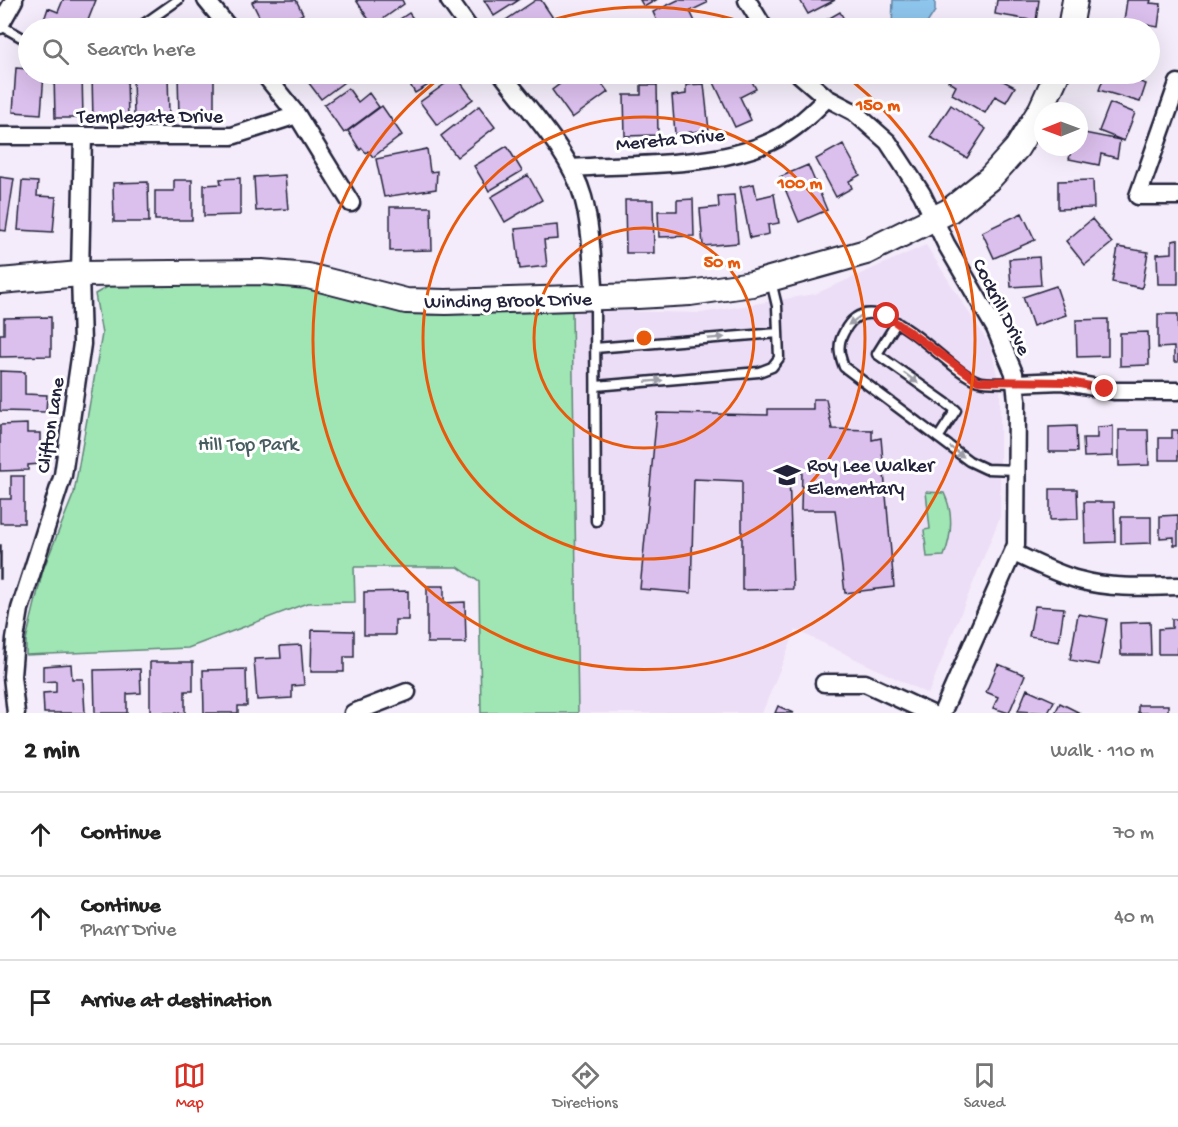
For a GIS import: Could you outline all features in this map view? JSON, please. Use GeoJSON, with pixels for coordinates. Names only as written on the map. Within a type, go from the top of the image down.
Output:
{"type":"FeatureCollection","features":[{"type":"Feature","properties":{"kind":"street"},"geometry":{"type":"LineString","coordinates":[[0,25],[14,0]]}},
{"type":"Feature","properties":{"kind":"street"},"geometry":{"type":"LineString","coordinates":[[206,0],[221,18]]}},
{"type":"Feature","properties":{"kind":"street"},"geometry":{"type":"LineString","coordinates":[[448,0],[462,18]]}},
{"type":"Feature","properties":{"kind":"street"},"geometry":{"type":"LineString","coordinates":[[747,0],[758,18]]}},
{"type":"Feature","properties":{"kind":"street"},"geometry":{"type":"LineString","coordinates":[[1072,18],[1075,0]]}},
{"type":"Feature","properties":{"kind":"street"},"geometry":{"type":"LineString","coordinates":[[1178,83],[1138,196],[1178,196]]}},
{"type":"Feature","properties":{"kind":"street"},"geometry":{"type":"LineString","coordinates":[[272,84],[297,115],[351,203]]}},
{"type":"Feature","properties":{"kind":"street"},"geometry":{"type":"LineString","coordinates":[[509,84],[572,168],[583,196],[590,232],[595,298]]}},
{"type":"Feature","properties":{"kind":"street","name":"Cockrill Drive"},"geometry":{"type":"LineString","coordinates":[[810,84],[827,98],[854,112],[888,142],[922,194],[1001,340],[1016,383],[1018,529],[1014,554],[942,713]]}},
{"type":"Feature","properties":{"kind":"street","name":"Winding Brook Drive"},"geometry":{"type":"LineString","coordinates":[[0,281],[80,274],[273,273],[308,276],[406,301],[516,302],[690,293],[770,279],[866,252],[935,220],[975,192],[1005,162],[1029,130],[1052,84]]}},
{"type":"Feature","properties":{"kind":"street","name":"Mereta Drive"},"geometry":{"type":"LineString","coordinates":[[572,168],[710,160],[744,152],[783,135],[804,121],[827,98]]}},
{"type":"Feature","properties":{"kind":"street","name":"Templegate Drive"},"geometry":{"type":"LineString","coordinates":[[0,136],[232,136],[297,115]]}},
{"type":"Feature","properties":{"kind":"street","name":"Clifton Lane"},"geometry":{"type":"LineString","coordinates":[[16,713],[12,676],[20,609],[63,476],[82,345],[80,274],[83,136]]}},
{"type":"Feature","properties":{"kind":"street"},"geometry":{"type":"LineString","coordinates":[[1016,383],[1061,381],[1114,391],[1178,391]]}},
{"type":"Feature","properties":{"kind":"street"},"geometry":{"type":"LineString","coordinates":[[1014,554],[1090,583],[1178,586]]}},
{"type":"Feature","properties":{"kind":"street"},"geometry":{"type":"LineString","coordinates":[[824,683],[865,683],[930,713]]}},
{"type":"Feature","properties":{"kind":"street"},"geometry":{"type":"LineString","coordinates":[[353,713],[407,692]]}},
{"type":"Feature","properties":{"kind":"lane"},"geometry":{"type":"LineString","coordinates":[[152,18],[178,0]]}},
{"type":"Feature","properties":{"kind":"lane"},"geometry":{"type":"LineString","coordinates":[[0,25],[18,35]]}},
{"type":"Feature","properties":{"kind":"lane"},"geometry":{"type":"LineString","coordinates":[[596,386],[759,372],[772,367],[779,358],[777,306],[770,279]]}},
{"type":"Feature","properties":{"kind":"lane"},"geometry":{"type":"LineString","coordinates":[[595,298],[596,521]]}},
{"type":"Feature","properties":{"kind":"lane"},"geometry":{"type":"LineString","coordinates":[[1016,383],[978,381],[897,322],[874,313],[855,318],[841,337],[839,356],[844,367],[969,461],[986,469],[1018,471]]}},
{"type":"Feature","properties":{"kind":"lane"},"geometry":{"type":"LineString","coordinates":[[897,322],[877,354],[956,411],[938,438]]}},
{"type":"Feature","properties":{"kind":"lane"},"geometry":{"type":"LineString","coordinates":[[595,348],[778,333]]}},
{"type":"Feature","properties":{"kind":"shaded area","name":"Roy Lee Walker Elementary"},"geometry":{"type":"Polygon","coordinates":[[[926,245],[991,347],[1000,389],[1000,517],[928,694],[796,630],[762,713],[578,713],[572,310],[701,313],[815,294],[926,245]]]}},
{"type":"Feature","properties":{"kind":"green space","name":"Hill Top Park"},"geometry":{"type":"Polygon","coordinates":[[[287,280],[425,315],[572,310],[578,713],[481,713],[479,582],[458,567],[354,567],[355,602],[307,603],[188,648],[26,655],[26,640],[43,570],[74,493],[102,334],[95,294],[118,281],[287,280]]]}},
{"type":"Feature","properties":{"kind":"green space"},"geometry":{"type":"Polygon","coordinates":[[[926,492],[944,493],[947,501],[951,524],[944,556],[927,557],[924,530],[930,529],[926,492]]]}},
{"type":"Feature","properties":{"kind":"water"},"geometry":{"type":"Polygon","coordinates":[[[893,0],[935,0],[935,11],[930,18],[892,18],[893,0]]]}},
{"type":"Feature","properties":{"kind":"building"},"geometry":{"type":"Polygon","coordinates":[[[63,0],[96,0],[89,18],[45,18],[48,8],[58,12],[63,0]]]}},
{"type":"Feature","properties":{"kind":"building"},"geometry":{"type":"Polygon","coordinates":[[[256,0],[296,0],[303,14],[295,18],[260,18],[252,2],[256,0]]]}},
{"type":"Feature","properties":{"kind":"building"},"geometry":{"type":"Polygon","coordinates":[[[356,0],[402,0],[404,4],[384,18],[368,18],[356,0]]]}},
{"type":"Feature","properties":{"kind":"building"},"geometry":{"type":"Polygon","coordinates":[[[484,0],[519,0],[494,16],[484,0]]]}},
{"type":"Feature","properties":{"kind":"building"},"geometry":{"type":"Polygon","coordinates":[[[536,0],[541,0],[553,18],[509,18],[536,0]]]}},
{"type":"Feature","properties":{"kind":"building"},"geometry":{"type":"Polygon","coordinates":[[[640,0],[656,0],[644,7],[640,0]]]}},
{"type":"Feature","properties":{"kind":"building"},"geometry":{"type":"Polygon","coordinates":[[[678,0],[705,0],[707,3],[690,11],[693,18],[656,18],[653,12],[678,0]]]}},
{"type":"Feature","properties":{"kind":"building"},"geometry":{"type":"Polygon","coordinates":[[[800,0],[835,0],[808,14],[800,0]]]}},
{"type":"Feature","properties":{"kind":"building"},"geometry":{"type":"Polygon","coordinates":[[[997,0],[1039,0],[1036,18],[995,14],[997,0]]]}},
{"type":"Feature","properties":{"kind":"building"},"geometry":{"type":"Polygon","coordinates":[[[1127,0],[1151,0],[1150,3],[1161,4],[1159,18],[1124,18],[1127,0]]]}},
{"type":"Feature","properties":{"kind":"building"},"geometry":{"type":"Polygon","coordinates":[[[840,12],[843,18],[830,18],[840,12]]]}},
{"type":"Feature","properties":{"kind":"building"},"geometry":{"type":"Polygon","coordinates":[[[409,13],[413,18],[402,18],[409,13]]]}},
{"type":"Feature","properties":{"kind":"building"},"geometry":{"type":"Polygon","coordinates":[[[16,68],[18,68],[18,84],[43,84],[41,114],[13,112],[16,68]]]}},
{"type":"Feature","properties":{"kind":"building"},"geometry":{"type":"Polygon","coordinates":[[[54,84],[82,84],[83,118],[55,118],[54,84]]]}},
{"type":"Feature","properties":{"kind":"building"},"geometry":{"type":"Polygon","coordinates":[[[92,84],[127,84],[128,120],[93,121],[92,84]]]}},
{"type":"Feature","properties":{"kind":"building"},"geometry":{"type":"Polygon","coordinates":[[[133,84],[168,84],[169,115],[134,116],[133,84]]]}},
{"type":"Feature","properties":{"kind":"building"},"geometry":{"type":"Polygon","coordinates":[[[178,84],[214,84],[214,117],[179,117],[178,84]]]}},
{"type":"Feature","properties":{"kind":"building"},"geometry":{"type":"Polygon","coordinates":[[[310,84],[341,84],[321,99],[310,84]]]}},
{"type":"Feature","properties":{"kind":"building"},"geometry":{"type":"Polygon","coordinates":[[[410,84],[430,84],[415,93],[410,84]]]}},
{"type":"Feature","properties":{"kind":"building"},"geometry":{"type":"Polygon","coordinates":[[[445,84],[462,84],[473,99],[437,125],[420,102],[445,84]]]}},
{"type":"Feature","properties":{"kind":"building"},"geometry":{"type":"Polygon","coordinates":[[[560,84],[602,84],[608,92],[572,118],[552,90],[560,84]]]}},
{"type":"Feature","properties":{"kind":"building"},"geometry":{"type":"Polygon","coordinates":[[[704,84],[709,130],[675,134],[672,96],[686,94],[686,85],[704,84]]]}},
{"type":"Feature","properties":{"kind":"building"},"geometry":{"type":"Polygon","coordinates":[[[715,84],[753,84],[756,89],[740,97],[751,120],[735,127],[715,84]]]}},
{"type":"Feature","properties":{"kind":"building"},"geometry":{"type":"Polygon","coordinates":[[[953,84],[1009,84],[1015,87],[1006,102],[995,96],[985,113],[952,94],[956,86],[953,84]]]}},
{"type":"Feature","properties":{"kind":"building"},"geometry":{"type":"Polygon","coordinates":[[[1101,84],[1146,84],[1140,102],[1099,90],[1101,84]]]}},
{"type":"Feature","properties":{"kind":"building"},"geometry":{"type":"Polygon","coordinates":[[[641,85],[657,85],[658,135],[625,136],[624,95],[641,95],[641,85]]]}},
{"type":"Feature","properties":{"kind":"building"},"geometry":{"type":"Polygon","coordinates":[[[348,88],[358,102],[369,93],[379,107],[344,133],[324,105],[348,88]]]}},
{"type":"Feature","properties":{"kind":"building"},"geometry":{"type":"Polygon","coordinates":[[[1110,103],[1135,113],[1124,141],[1099,131],[1110,103]]]}},
{"type":"Feature","properties":{"kind":"building"},"geometry":{"type":"Polygon","coordinates":[[[951,105],[986,129],[967,158],[930,137],[951,105]]]}},
{"type":"Feature","properties":{"kind":"building"},"geometry":{"type":"Polygon","coordinates":[[[382,106],[402,135],[373,157],[368,151],[366,153],[362,148],[360,150],[348,131],[382,106]]]}},
{"type":"Feature","properties":{"kind":"building"},"geometry":{"type":"Polygon","coordinates":[[[479,106],[495,127],[457,157],[441,136],[479,106]]]}},
{"type":"Feature","properties":{"kind":"building"},"geometry":{"type":"Polygon","coordinates":[[[1088,134],[1120,140],[1117,158],[1101,154],[1099,165],[1069,159],[1070,156],[1088,156],[1088,134]]]}},
{"type":"Feature","properties":{"kind":"building"},"geometry":{"type":"Polygon","coordinates":[[[843,144],[860,175],[849,181],[852,188],[836,197],[816,159],[843,144]]]}},
{"type":"Feature","properties":{"kind":"building"},"geometry":{"type":"Polygon","coordinates":[[[507,146],[522,171],[489,191],[474,166],[507,146]]]}},
{"type":"Feature","properties":{"kind":"building"},"geometry":{"type":"Polygon","coordinates":[[[427,149],[430,172],[437,171],[436,189],[384,197],[376,159],[427,149]]]}},
{"type":"Feature","properties":{"kind":"building"},"geometry":{"type":"Polygon","coordinates":[[[808,165],[827,210],[799,222],[780,177],[808,165]]]}},
{"type":"Feature","properties":{"kind":"building"},"geometry":{"type":"Polygon","coordinates":[[[285,175],[288,209],[256,211],[254,177],[285,175]]]}},
{"type":"Feature","properties":{"kind":"building"},"geometry":{"type":"Polygon","coordinates":[[[528,175],[542,200],[505,222],[491,197],[528,175]]]}},
{"type":"Feature","properties":{"kind":"building"},"geometry":{"type":"Polygon","coordinates":[[[0,177],[14,179],[6,231],[0,230],[0,177]]]}},
{"type":"Feature","properties":{"kind":"building"},"geometry":{"type":"Polygon","coordinates":[[[240,178],[240,215],[204,216],[204,185],[221,184],[220,179],[240,178]]]}},
{"type":"Feature","properties":{"kind":"building"},"geometry":{"type":"Polygon","coordinates":[[[174,180],[192,180],[192,220],[155,220],[155,191],[174,191],[174,180]]]}},
{"type":"Feature","properties":{"kind":"building"},"geometry":{"type":"Polygon","coordinates":[[[1093,180],[1094,208],[1058,209],[1058,181],[1093,180]]]}},
{"type":"Feature","properties":{"kind":"building"},"geometry":{"type":"Polygon","coordinates":[[[22,181],[38,182],[37,196],[56,197],[53,232],[18,230],[22,181]]]}},
{"type":"Feature","properties":{"kind":"building"},"geometry":{"type":"Polygon","coordinates":[[[148,182],[149,222],[114,222],[113,183],[148,182]]]}},
{"type":"Feature","properties":{"kind":"building"},"geometry":{"type":"Polygon","coordinates":[[[754,184],[757,198],[774,194],[779,223],[768,225],[769,234],[750,238],[740,187],[754,184]]]}},
{"type":"Feature","properties":{"kind":"building"},"geometry":{"type":"Polygon","coordinates":[[[734,195],[738,243],[703,246],[700,209],[719,207],[718,196],[734,195]]]}},
{"type":"Feature","properties":{"kind":"building"},"geometry":{"type":"Polygon","coordinates":[[[693,199],[694,236],[659,237],[658,211],[677,211],[677,200],[693,199]]]}},
{"type":"Feature","properties":{"kind":"building"},"geometry":{"type":"Polygon","coordinates":[[[625,200],[653,200],[654,253],[626,253],[625,200]]]}},
{"type":"Feature","properties":{"kind":"building"},"geometry":{"type":"Polygon","coordinates":[[[390,207],[431,207],[432,250],[390,251],[390,207]]]}},
{"type":"Feature","properties":{"kind":"building"},"geometry":{"type":"Polygon","coordinates":[[[1022,213],[1035,240],[994,258],[982,232],[1022,213]]]}},
{"type":"Feature","properties":{"kind":"building"},"geometry":{"type":"Polygon","coordinates":[[[1092,219],[1112,243],[1085,265],[1066,241],[1092,219]]]}},
{"type":"Feature","properties":{"kind":"building"},"geometry":{"type":"Polygon","coordinates":[[[557,225],[558,239],[544,240],[547,266],[520,269],[515,229],[557,225]]]}},
{"type":"Feature","properties":{"kind":"building"},"geometry":{"type":"Polygon","coordinates":[[[1178,240],[1178,284],[1158,284],[1157,254],[1172,253],[1172,241],[1178,240]]]}},
{"type":"Feature","properties":{"kind":"building"},"geometry":{"type":"Polygon","coordinates":[[[1118,247],[1148,252],[1142,288],[1112,282],[1118,247]]]}},
{"type":"Feature","properties":{"kind":"building"},"geometry":{"type":"Polygon","coordinates":[[[1039,257],[1041,285],[1011,287],[1009,259],[1039,257]]]}},
{"type":"Feature","properties":{"kind":"building"},"geometry":{"type":"Polygon","coordinates":[[[1056,286],[1066,315],[1033,326],[1023,297],[1056,286]]]}},
{"type":"Feature","properties":{"kind":"building"},"geometry":{"type":"Polygon","coordinates":[[[1158,314],[1178,314],[1178,362],[1174,362],[1174,347],[1158,348],[1158,314]]]}},
{"type":"Feature","properties":{"kind":"building"},"geometry":{"type":"Polygon","coordinates":[[[51,317],[51,356],[0,357],[0,334],[4,334],[4,318],[51,317]]]}},
{"type":"Feature","properties":{"kind":"building"},"geometry":{"type":"Polygon","coordinates":[[[1108,319],[1108,356],[1077,357],[1076,320],[1108,319]]]}},
{"type":"Feature","properties":{"kind":"building"},"geometry":{"type":"Polygon","coordinates":[[[1148,332],[1149,365],[1120,366],[1120,333],[1148,332]]]}},
{"type":"Feature","properties":{"kind":"building"},"geometry":{"type":"Polygon","coordinates":[[[0,371],[25,372],[25,394],[47,395],[46,412],[0,411],[0,371]]]}},
{"type":"Feature","properties":{"kind":"building"},"geometry":{"type":"Polygon","coordinates":[[[813,399],[826,399],[832,429],[872,430],[872,440],[881,438],[894,587],[845,593],[835,510],[801,510],[802,471],[789,473],[793,589],[742,590],[742,481],[694,479],[691,593],[640,589],[657,413],[768,415],[768,409],[813,409],[813,399]]]}},
{"type":"Feature","properties":{"kind":"building"},"geometry":{"type":"Polygon","coordinates":[[[27,424],[27,433],[40,433],[40,464],[28,465],[28,470],[0,471],[0,425],[27,424]]]}},
{"type":"Feature","properties":{"kind":"building"},"geometry":{"type":"Polygon","coordinates":[[[1076,426],[1077,452],[1049,452],[1049,427],[1076,426]]]}},
{"type":"Feature","properties":{"kind":"building"},"geometry":{"type":"Polygon","coordinates":[[[1113,426],[1113,456],[1084,457],[1083,438],[1097,438],[1097,427],[1113,426]]]}},
{"type":"Feature","properties":{"kind":"building"},"geometry":{"type":"Polygon","coordinates":[[[1119,430],[1148,430],[1149,465],[1119,466],[1119,430]]]}},
{"type":"Feature","properties":{"kind":"building"},"geometry":{"type":"Polygon","coordinates":[[[1172,430],[1178,430],[1178,460],[1159,460],[1159,438],[1172,438],[1172,430]]]}},
{"type":"Feature","properties":{"kind":"building"},"geometry":{"type":"Polygon","coordinates":[[[11,476],[24,476],[24,523],[0,523],[0,499],[11,499],[11,476]]]}},
{"type":"Feature","properties":{"kind":"building"},"geometry":{"type":"Polygon","coordinates":[[[1050,489],[1077,489],[1078,519],[1050,520],[1050,489]]]}},
{"type":"Feature","properties":{"kind":"building"},"geometry":{"type":"Polygon","coordinates":[[[1084,502],[1114,502],[1115,542],[1085,543],[1084,502]]]}},
{"type":"Feature","properties":{"kind":"building"},"geometry":{"type":"Polygon","coordinates":[[[1178,515],[1178,545],[1174,545],[1174,537],[1160,538],[1160,516],[1178,515]]]}},
{"type":"Feature","properties":{"kind":"building"},"geometry":{"type":"Polygon","coordinates":[[[1121,517],[1151,517],[1151,543],[1121,544],[1121,517]]]}},
{"type":"Feature","properties":{"kind":"building"},"geometry":{"type":"Polygon","coordinates":[[[1,545],[1,579],[0,579],[1,545]]]}},
{"type":"Feature","properties":{"kind":"building"},"geometry":{"type":"Polygon","coordinates":[[[427,586],[444,586],[444,603],[465,602],[466,643],[427,643],[427,586]]]}},
{"type":"Feature","properties":{"kind":"building"},"geometry":{"type":"Polygon","coordinates":[[[408,591],[408,620],[395,620],[395,635],[364,635],[364,592],[408,591]]]}},
{"type":"Feature","properties":{"kind":"building"},"geometry":{"type":"Polygon","coordinates":[[[1035,606],[1064,608],[1059,641],[1029,636],[1035,606]]]}},
{"type":"Feature","properties":{"kind":"building"},"geometry":{"type":"Polygon","coordinates":[[[1078,614],[1107,619],[1099,665],[1070,660],[1078,614]]]}},
{"type":"Feature","properties":{"kind":"building"},"geometry":{"type":"Polygon","coordinates":[[[1172,619],[1178,619],[1178,654],[1158,654],[1158,629],[1172,628],[1172,619]]]}},
{"type":"Feature","properties":{"kind":"building"},"geometry":{"type":"Polygon","coordinates":[[[1150,622],[1151,655],[1121,655],[1120,623],[1150,622]]]}},
{"type":"Feature","properties":{"kind":"building"},"geometry":{"type":"Polygon","coordinates":[[[312,630],[354,631],[354,657],[344,657],[344,672],[311,672],[312,630]]]}},
{"type":"Feature","properties":{"kind":"building"},"geometry":{"type":"Polygon","coordinates":[[[301,645],[304,685],[292,686],[292,698],[257,700],[254,659],[281,658],[280,646],[301,645]]]}},
{"type":"Feature","properties":{"kind":"building"},"geometry":{"type":"Polygon","coordinates":[[[150,662],[193,662],[193,691],[185,691],[185,713],[150,713],[150,662]]]}},
{"type":"Feature","properties":{"kind":"building"},"geometry":{"type":"Polygon","coordinates":[[[71,664],[72,679],[83,679],[85,713],[44,713],[43,693],[56,692],[56,681],[43,682],[43,666],[71,664]]]}},
{"type":"Feature","properties":{"kind":"building"},"geometry":{"type":"Polygon","coordinates":[[[998,664],[1025,675],[1009,713],[993,708],[998,697],[986,692],[998,664]]]}},
{"type":"Feature","properties":{"kind":"building"},"geometry":{"type":"Polygon","coordinates":[[[140,669],[141,693],[127,694],[127,713],[95,713],[94,670],[140,669]]]}},
{"type":"Feature","properties":{"kind":"building"},"geometry":{"type":"Polygon","coordinates":[[[246,669],[247,706],[238,706],[238,713],[204,713],[203,670],[246,669]]]}},
{"type":"Feature","properties":{"kind":"building"},"geometry":{"type":"Polygon","coordinates":[[[1027,689],[1054,701],[1048,713],[1018,711],[1027,689]]]}},
{"type":"Feature","properties":{"kind":"building"},"geometry":{"type":"Polygon","coordinates":[[[1060,703],[1080,713],[1055,713],[1060,703]]]}},
{"type":"Feature","properties":{"kind":"building"},"geometry":{"type":"Polygon","coordinates":[[[1138,705],[1168,705],[1168,713],[1138,713],[1138,705]]]}},
{"type":"Feature","properties":{"kind":"building"},"geometry":{"type":"Polygon","coordinates":[[[778,706],[794,713],[775,713],[778,706]]]}},
{"type":"Feature","properties":{"kind":"place","name":"Roy Lee Walker Elementary"},"geometry":{"type":"Point","coordinates":[787,475]}},
{"type":"Feature","properties":{"kind":"route"},"geometry":{"type":"LineString","coordinates":[[887,316],[978,381],[1070,382],[1105,389]]}}]}
